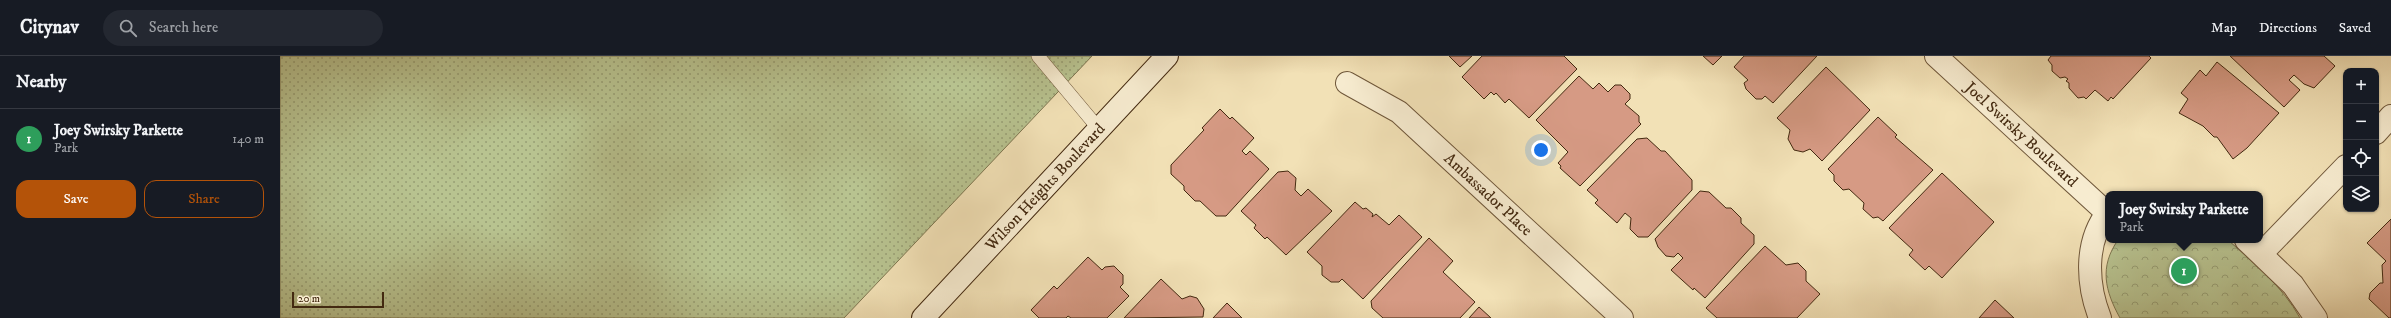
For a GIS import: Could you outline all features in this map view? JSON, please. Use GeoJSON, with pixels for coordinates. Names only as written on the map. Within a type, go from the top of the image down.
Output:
{"type":"FeatureCollection","features":[{"type":"Feature","properties":{"kind":"street","name":"Wilson Heights Boulevard"},"geometry":{"type":"LineString","coordinates":[[923,318],[1167,56]]}},
{"type":"Feature","properties":{"kind":"street","name":"Joel Swirsky Boulevard"},"geometry":{"type":"LineString","coordinates":[[1936,56],[2105,210]]}},
{"type":"Feature","properties":{"kind":"street","name":"Ambassador Place"},"geometry":{"type":"LineString","coordinates":[[1347,83],[1399,112],[1622,318]]}},
{"type":"Feature","properties":{"kind":"street"},"geometry":{"type":"LineString","coordinates":[[2379,130],[2391,116]]}},
{"type":"Feature","properties":{"kind":"street"},"geometry":{"type":"LineString","coordinates":[[2262,254],[2343,169]]}},
{"type":"Feature","properties":{"kind":"street","name":"Joel Swirsky Boulevard"},"geometry":{"type":"LineString","coordinates":[[2100,318],[2093,300],[2090,278],[2090,261],[2097,234],[2105,219]]}},
{"type":"Feature","properties":{"kind":"street"},"geometry":{"type":"LineString","coordinates":[[2249,243],[2293,285],[2316,318]]}},
{"type":"Feature","properties":{"kind":"lane"},"geometry":{"type":"LineString","coordinates":[[1038,56],[1099,128]]}},
{"type":"Feature","properties":{"kind":"green space"},"geometry":{"type":"Polygon","coordinates":[[[280,56],[1092,56],[844,318],[280,318],[280,56]]]}},
{"type":"Feature","properties":{"kind":"green space"},"geometry":{"type":"Polygon","coordinates":[[[2116,243],[2231,243],[2277,286],[2300,318],[2120,318],[2111,298],[2106,279],[2106,269],[2112,250],[2116,243]]]}},
{"type":"Feature","properties":{"kind":"building"},"geometry":{"type":"Polygon","coordinates":[[[1449,56],[1472,56],[1460,67],[1449,56]]]}},
{"type":"Feature","properties":{"kind":"building"},"geometry":{"type":"Polygon","coordinates":[[[1482,56],[1564,56],[1577,69],[1529,118],[1509,99],[1505,103],[1496,93],[1494,95],[1491,92],[1484,99],[1462,77],[1482,56]]]}},
{"type":"Feature","properties":{"kind":"building"},"geometry":{"type":"Polygon","coordinates":[[[1703,56],[1722,56],[1713,65],[1703,56]]]}},
{"type":"Feature","properties":{"kind":"building"},"geometry":{"type":"Polygon","coordinates":[[[1744,56],[1817,56],[1773,103],[1765,96],[1762,99],[1756,99],[1746,89],[1744,83],[1748,80],[1734,67],[1744,56]]]}},
{"type":"Feature","properties":{"kind":"building"},"geometry":{"type":"Polygon","coordinates":[[[2051,56],[2149,56],[2151,58],[2113,99],[2111,97],[2108,101],[2095,90],[2086,99],[2084,97],[2078,98],[2069,88],[2069,83],[2066,81],[2068,79],[2065,77],[2060,78],[2052,71],[2052,65],[2048,60],[2051,56]]]}},
{"type":"Feature","properties":{"kind":"building"},"geometry":{"type":"Polygon","coordinates":[[[2230,56],[2324,56],[2335,66],[2314,88],[2304,84],[2294,75],[2289,80],[2300,90],[2284,107],[2230,56]]]}},
{"type":"Feature","properties":{"kind":"building"},"geometry":{"type":"Polygon","coordinates":[[[2217,62],[2279,113],[2247,148],[2233,159],[2217,137],[2214,137],[2203,126],[2179,113],[2188,99],[2181,93],[2200,70],[2206,76],[2217,62]]]}},
{"type":"Feature","properties":{"kind":"building"},"geometry":{"type":"Polygon","coordinates":[[[1826,67],[1870,110],[1822,161],[1810,149],[1803,152],[1794,150],[1788,139],[1790,130],[1777,118],[1826,67]]]}},
{"type":"Feature","properties":{"kind":"building"},"geometry":{"type":"Polygon","coordinates":[[[1579,76],[1593,89],[1599,83],[1608,92],[1615,85],[1621,85],[1630,94],[1630,99],[1625,104],[1639,116],[1639,122],[1641,124],[1580,186],[1560,168],[1561,166],[1558,163],[1568,152],[1536,120],[1579,76]]]}},
{"type":"Feature","properties":{"kind":"building"},"geometry":{"type":"Polygon","coordinates":[[[1220,109],[1230,119],[1232,117],[1254,138],[1242,151],[1246,155],[1250,151],[1269,169],[1226,216],[1216,216],[1200,201],[1195,201],[1184,190],[1184,186],[1171,174],[1171,165],[1204,130],[1202,128],[1220,109]]]}},
{"type":"Feature","properties":{"kind":"building"},"geometry":{"type":"Polygon","coordinates":[[[1878,117],[1897,135],[1895,137],[1933,170],[1883,221],[1878,217],[1873,218],[1863,209],[1864,203],[1849,189],[1843,190],[1834,181],[1834,175],[1828,169],[1878,117]]]}},
{"type":"Feature","properties":{"kind":"building"},"geometry":{"type":"Polygon","coordinates":[[[1647,138],[1661,151],[1665,151],[1692,180],[1692,190],[1648,237],[1638,237],[1630,229],[1631,218],[1625,213],[1617,223],[1595,203],[1598,200],[1587,190],[1637,139],[1647,138]]]}},
{"type":"Feature","properties":{"kind":"building"},"geometry":{"type":"Polygon","coordinates":[[[1288,171],[1296,178],[1295,190],[1301,196],[1308,189],[1332,211],[1286,255],[1267,237],[1265,239],[1254,228],[1256,225],[1241,211],[1278,172],[1288,171]]]}},
{"type":"Feature","properties":{"kind":"building"},"geometry":{"type":"Polygon","coordinates":[[[1942,173],[1994,222],[1942,278],[1929,266],[1925,270],[1909,255],[1913,250],[1889,228],[1942,173]]]}},
{"type":"Feature","properties":{"kind":"building"},"geometry":{"type":"Polygon","coordinates":[[[1700,191],[1709,192],[1726,208],[1731,208],[1741,218],[1741,223],[1754,235],[1754,244],[1705,298],[1694,288],[1693,290],[1671,270],[1683,258],[1678,253],[1674,257],[1666,256],[1658,247],[1655,239],[1700,191]]]}},
{"type":"Feature","properties":{"kind":"building"},"geometry":{"type":"Polygon","coordinates":[[[1355,202],[1363,209],[1366,208],[1373,214],[1372,217],[1376,214],[1389,225],[1399,215],[1422,237],[1363,299],[1342,279],[1339,282],[1331,282],[1322,275],[1322,266],[1307,252],[1355,202]]]}},
{"type":"Feature","properties":{"kind":"building"},"geometry":{"type":"Polygon","coordinates":[[[2391,219],[2391,318],[2389,318],[2369,299],[2370,293],[2380,283],[2383,283],[2382,265],[2386,261],[2367,243],[2391,219]]]}},
{"type":"Feature","properties":{"kind":"building"},"geometry":{"type":"Polygon","coordinates":[[[1429,238],[1453,261],[1443,272],[1475,302],[1460,318],[1383,318],[1372,308],[1371,301],[1429,238]]]}},
{"type":"Feature","properties":{"kind":"building"},"geometry":{"type":"Polygon","coordinates":[[[1765,246],[1786,265],[1798,263],[1806,271],[1806,281],[1820,294],[1797,318],[1717,318],[1706,308],[1765,246]]]}},
{"type":"Feature","properties":{"kind":"building"},"geometry":{"type":"Polygon","coordinates":[[[1088,257],[1102,270],[1105,267],[1114,266],[1123,275],[1123,284],[1120,287],[1129,296],[1107,318],[1071,318],[1068,316],[1066,318],[1039,318],[1031,310],[1054,286],[1057,289],[1088,257]]]}},
{"type":"Feature","properties":{"kind":"building"},"geometry":{"type":"Polygon","coordinates":[[[1161,279],[1182,299],[1190,296],[1197,298],[1204,309],[1203,317],[1124,318],[1161,279]]]}},
{"type":"Feature","properties":{"kind":"building"},"geometry":{"type":"Polygon","coordinates":[[[1995,300],[2014,318],[1979,318],[1995,300]]]}},
{"type":"Feature","properties":{"kind":"building"},"geometry":{"type":"Polygon","coordinates":[[[1227,303],[1242,318],[1213,318],[1227,303]]]}},
{"type":"Feature","properties":{"kind":"building"},"geometry":{"type":"Polygon","coordinates":[[[1479,307],[1491,318],[1469,318],[1479,307]]]}},
{"type":"Feature","properties":{"kind":"place","name":"Joey Swirsky Parkette"},"geometry":{"type":"Point","coordinates":[2184,271]}}]}
